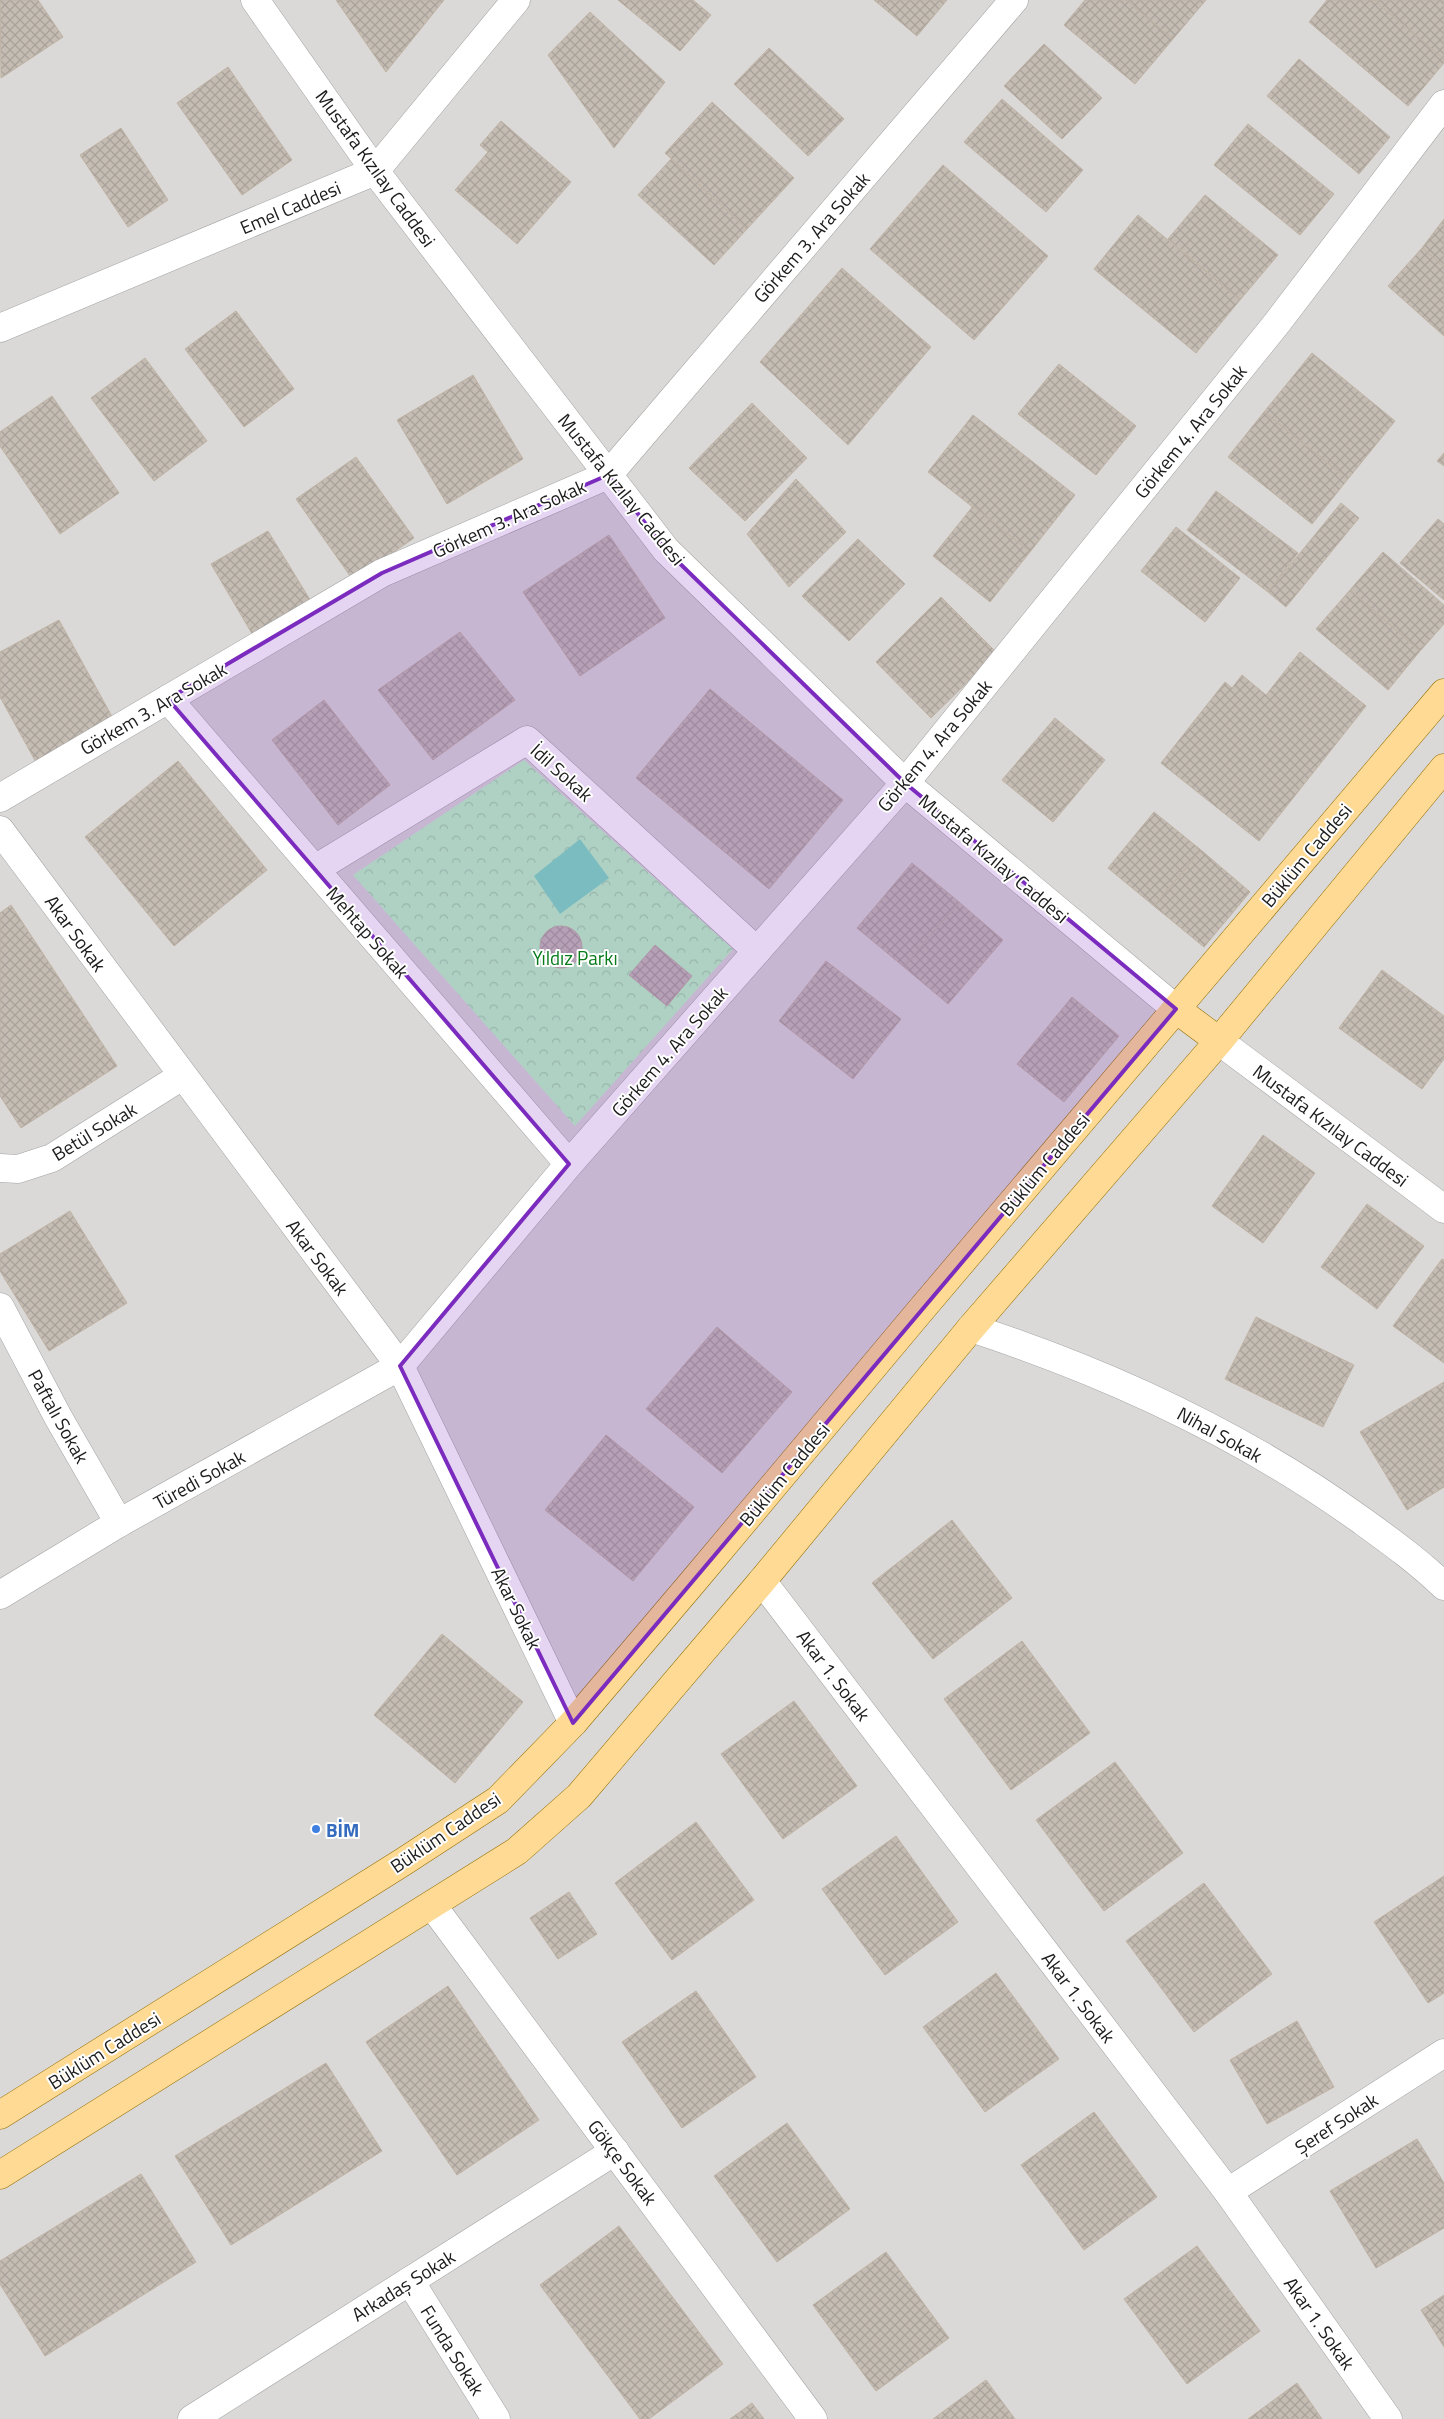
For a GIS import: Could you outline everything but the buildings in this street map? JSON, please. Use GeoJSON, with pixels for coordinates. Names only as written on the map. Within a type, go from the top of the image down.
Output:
{"type":"FeatureCollection","features":[{"type":"Feature","properties":{"kind":"main road","name":"Büklüm Caddesi"},"geometry":{"type":"LineString","coordinates":[[0,2115],[498,1800],[573,1723],[1444,693]]}},
{"type":"Feature","properties":{"kind":"main road"},"geometry":{"type":"LineString","coordinates":[[0,2175],[517,1851],[579,1796],[762,1581],[970,1328],[1219,1041],[1444,768]]}},
{"type":"Feature","properties":{"kind":"main road"},"geometry":{"type":"LineString","coordinates":[[1176,1008],[1219,1041]]}},
{"type":"Feature","properties":{"kind":"street","name":"Mustafa Kızılay Caddesi"},"geometry":{"type":"LineString","coordinates":[[255,0],[375,171],[666,550],[905,784],[1176,1008]]}},
{"type":"Feature","properties":{"kind":"street","name":"Emel Caddesi"},"geometry":{"type":"LineString","coordinates":[[0,328],[375,171],[516,0]]}},
{"type":"Feature","properties":{"kind":"street","name":"Görkem 3. Ara Sokak"},"geometry":{"type":"LineString","coordinates":[[0,798],[382,573],[608,474],[1014,0]]}},
{"type":"Feature","properties":{"kind":"street","name":"Görkem 4. Ara Sokak"},"geometry":{"type":"LineString","coordinates":[[400,1366],[569,1164],[905,784],[1277,323],[1444,104]]}},
{"type":"Feature","properties":{"kind":"street","name":"Mehtap Sokak"},"geometry":{"type":"LineString","coordinates":[[168,699],[569,1164]]}},
{"type":"Feature","properties":{"kind":"street","name":"İdil Sokak"},"geometry":{"type":"LineString","coordinates":[[315,869],[527,740],[757,951]]}},
{"type":"Feature","properties":{"kind":"street","name":"Akar Sokak"},"geometry":{"type":"LineString","coordinates":[[0,830],[400,1366],[573,1723]]}},
{"type":"Feature","properties":{"kind":"street","name":"Mustafa Kızılay Caddesi"},"geometry":{"type":"LineString","coordinates":[[1219,1041],[1444,1209]]}},
{"type":"Feature","properties":{"kind":"street","name":"Betül Sokak"},"geometry":{"type":"LineString","coordinates":[[0,1168],[18,1170],[52,1158],[182,1076]]}},
{"type":"Feature","properties":{"kind":"street","name":"Paftalı Sokak"},"geometry":{"type":"LineString","coordinates":[[0,1307],[58,1417],[119,1523]]}},
{"type":"Feature","properties":{"kind":"street","name":"Nihal Sokak"},"geometry":{"type":"LineString","coordinates":[[970,1328],[1027,1346],[1172,1407],[1313,1486],[1421,1564],[1444,1586]]}},
{"type":"Feature","properties":{"kind":"street","name":"Türedi Sokak"},"geometry":{"type":"LineString","coordinates":[[0,1595],[119,1523],[400,1366]]}},
{"type":"Feature","properties":{"kind":"street","name":"Akar 1. Sokak"},"geometry":{"type":"LineString","coordinates":[[762,1581],[1228,2192],[1388,2419]]}},
{"type":"Feature","properties":{"kind":"street","name":"Gökçe Sokak"},"geometry":{"type":"LineString","coordinates":[[432,1905],[813,2419]]}},
{"type":"Feature","properties":{"kind":"street","name":"Şeref Sokak"},"geometry":{"type":"LineString","coordinates":[[1228,2192],[1444,2053]]}},
{"type":"Feature","properties":{"kind":"street","name":"Arkadaş Sokak"},"geometry":{"type":"LineString","coordinates":[[192,2419],[615,2151]]}},
{"type":"Feature","properties":{"kind":"street","name":"Funda Sokak"},"geometry":{"type":"LineString","coordinates":[[410,2281],[496,2419]]}},
{"type":"Feature","properties":{"kind":"highlighted area"},"geometry":{"type":"Polygon","coordinates":[[[608,475],[666,550],[905,783],[1176,1009],[573,1723],[400,1366],[569,1164],[168,699],[382,573],[608,475]]]}},
{"type":"Feature","properties":{"kind":"shaded area"},"geometry":{"type":"Polygon","coordinates":[[[0,0],[1444,0],[1444,2419],[0,2419],[0,0]]]}},
{"type":"Feature","properties":{"kind":"green space","name":"Yıldız Parkı"},"geometry":{"type":"Polygon","coordinates":[[[524,760],[733,949],[575,1126],[353,875],[524,760]]]}},
{"type":"Feature","properties":{"kind":"green space"},"geometry":{"type":"Polygon","coordinates":[[[580,839],[609,878],[560,914],[534,876],[580,839]]]}},
{"type":"Feature","properties":{"kind":"place","name":"BİM"},"geometry":{"type":"Point","coordinates":[316,1829]}}]}
